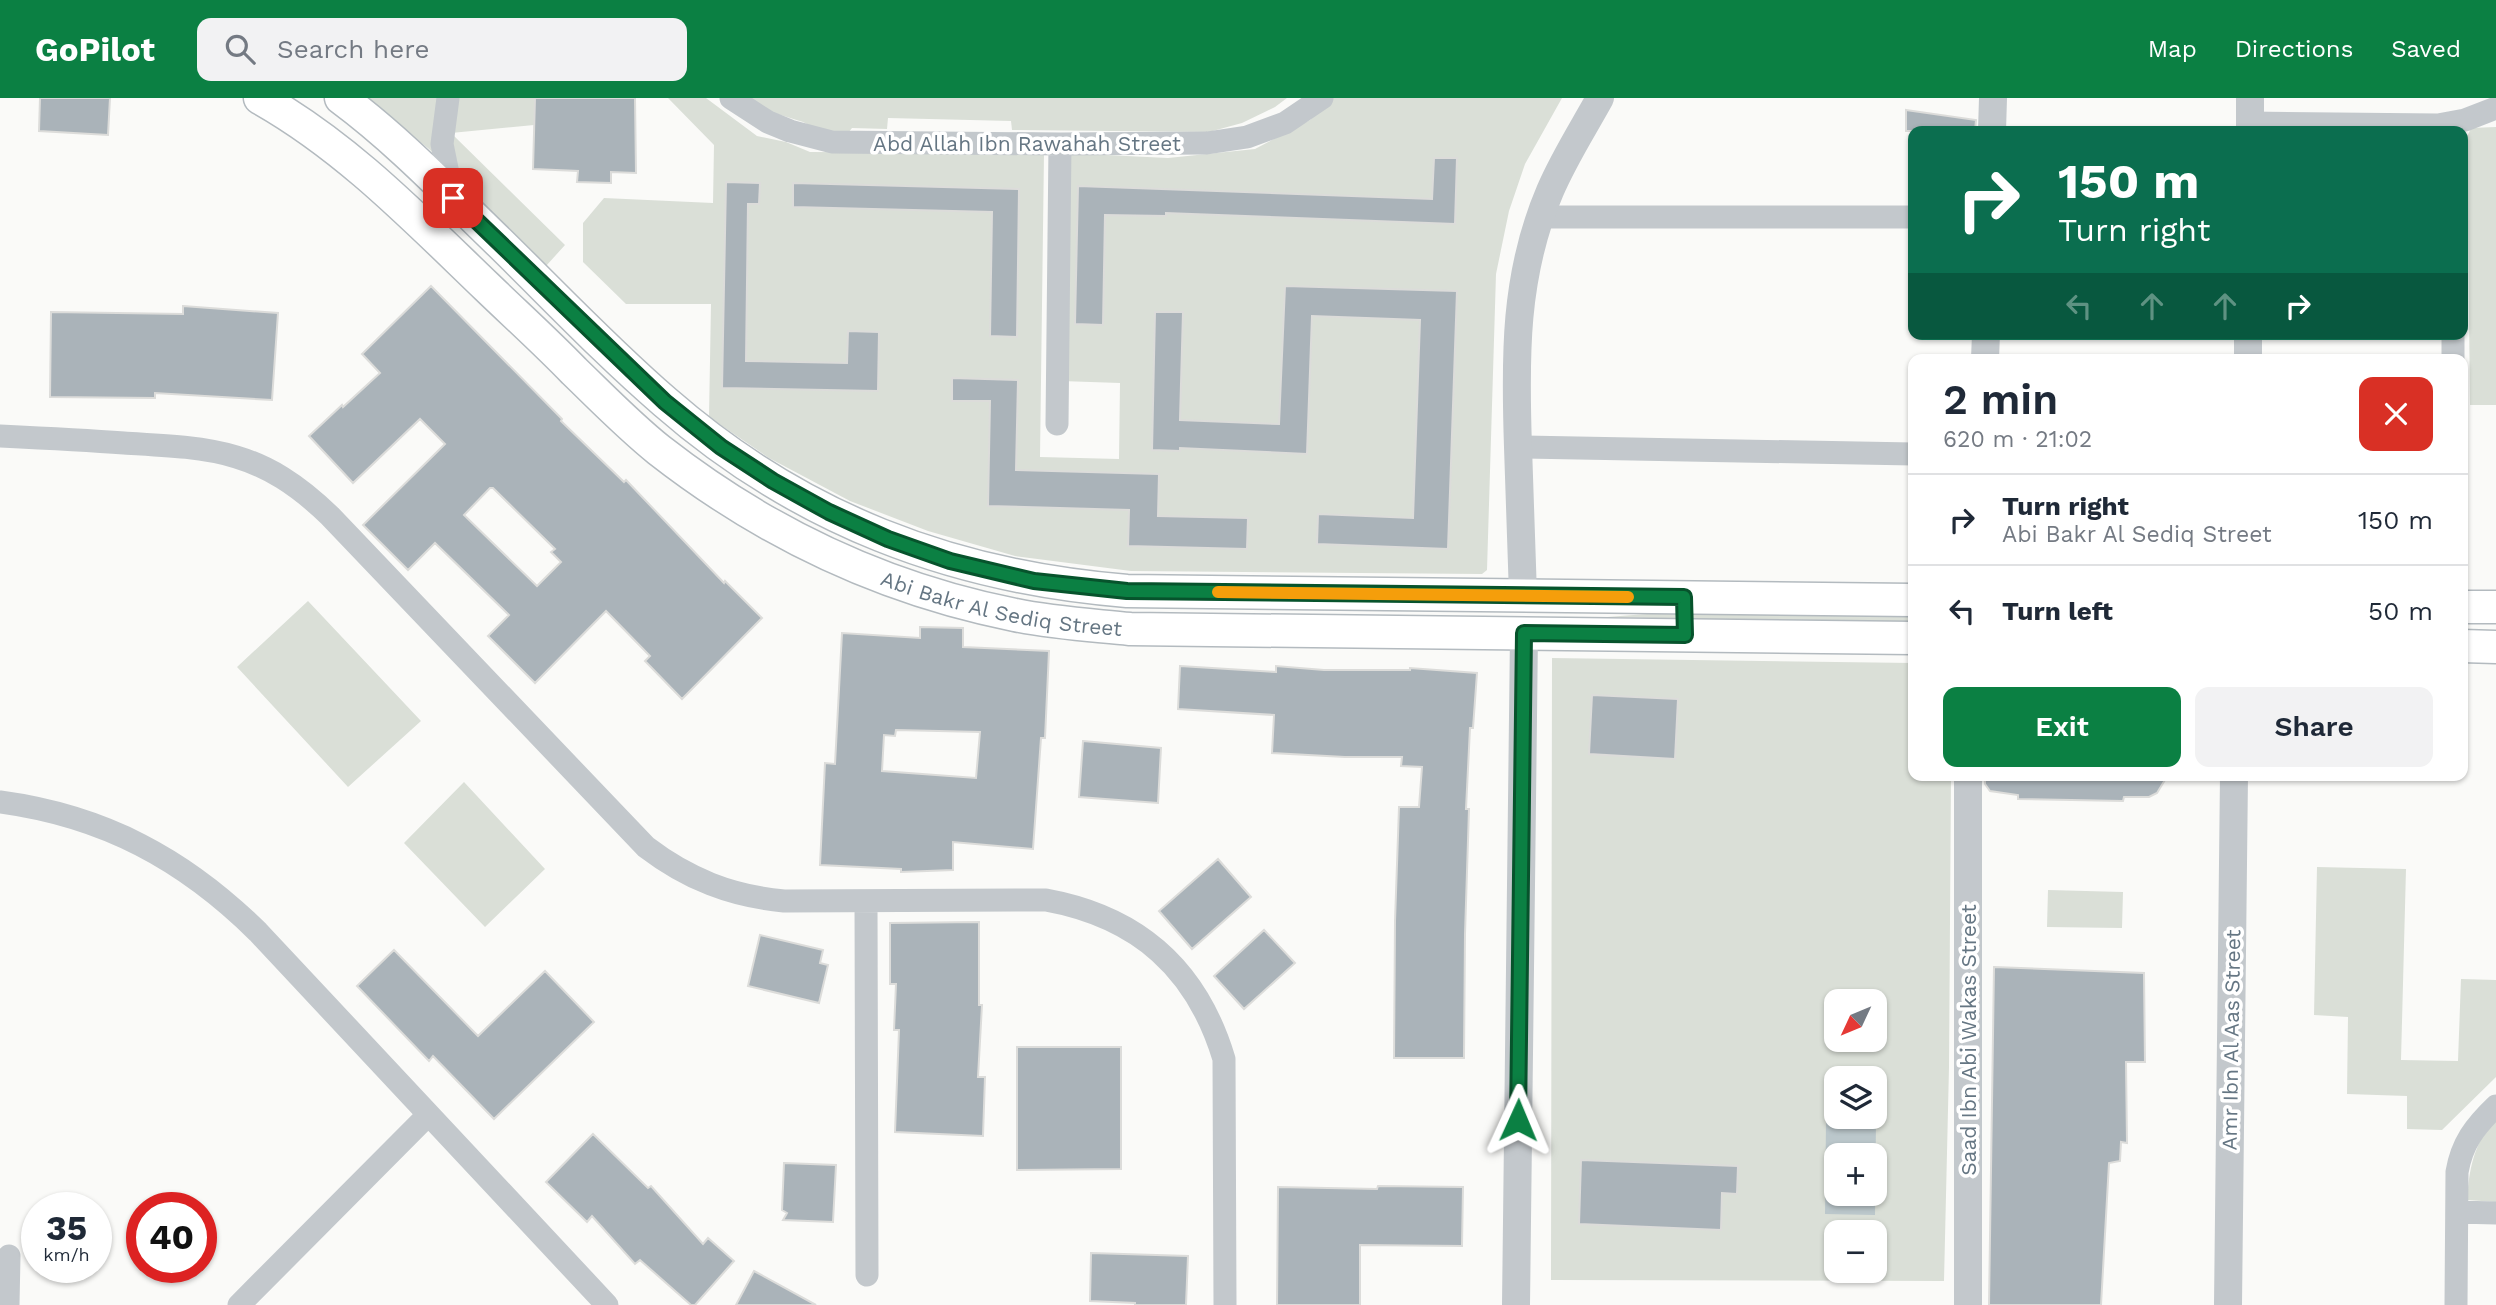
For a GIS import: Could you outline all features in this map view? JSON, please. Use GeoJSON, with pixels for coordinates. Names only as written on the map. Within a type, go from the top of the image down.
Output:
{"type":"FeatureCollection","features":[{"type":"Feature","properties":{"kind":"main road","name":"Abi Bakr Al Sediq Street"},"geometry":{"type":"LineString","coordinates":[[260,98],[307,127],[376,181],[614,411],[657,449],[751,514],[832,556],[906,586],[961,603],[1017,615],[1130,629],[1908,638]]}},
{"type":"Feature","properties":{"kind":"main road","name":"Abi Bakr Al Sediq Street"},"geometry":{"type":"LineString","coordinates":[[341,98],[393,140],[665,402],[721,447],[790,491],[858,526],[950,561],[1034,581],[1127,591],[1908,600]]}},
{"type":"Feature","properties":{"kind":"main road"},"geometry":{"type":"LineString","coordinates":[[614,411],[642,380]]}},
{"type":"Feature","properties":{"kind":"main road"},"geometry":{"type":"LineString","coordinates":[[1073,624],[1081,587]]}},
{"type":"Feature","properties":{"kind":"main road"},"geometry":{"type":"LineString","coordinates":[[1684,597],[1685,635]]}},
{"type":"Feature","properties":{"kind":"main road"},"geometry":{"type":"LineString","coordinates":[[2468,607],[2496,607]]}},
{"type":"Feature","properties":{"kind":"main road"},"geometry":{"type":"LineString","coordinates":[[2468,646],[2496,647]]}},
{"type":"Feature","properties":{"kind":"street"},"geometry":{"type":"LineString","coordinates":[[448,98],[442,144],[453,198]]}},
{"type":"Feature","properties":{"kind":"street","name":"Abd Allah Ibn Rawahah Street"},"geometry":{"type":"LineString","coordinates":[[732,98],[757,116],[790,131],[832,142],[1060,144],[1207,143],[1247,137],[1285,122],[1322,98]]}},
{"type":"Feature","properties":{"kind":"street"},"geometry":{"type":"LineString","coordinates":[[1523,595],[1517,328],[1522,289],[1540,217],[1550,191],[1568,153],[1600,98]]}},
{"type":"Feature","properties":{"kind":"street"},"geometry":{"type":"LineString","coordinates":[[1992,126],[1993,98]]}},
{"type":"Feature","properties":{"kind":"street"},"geometry":{"type":"LineString","coordinates":[[2454,126],[2496,108]]}},
{"type":"Feature","properties":{"kind":"street"},"geometry":{"type":"LineString","coordinates":[[2250,117],[2445,126]]}},
{"type":"Feature","properties":{"kind":"street"},"geometry":{"type":"LineString","coordinates":[[1057,424],[1060,144]]}},
{"type":"Feature","properties":{"kind":"street"},"geometry":{"type":"LineString","coordinates":[[1540,217],[1908,217]]}},
{"type":"Feature","properties":{"kind":"street"},"geometry":{"type":"LineString","coordinates":[[0,436],[195,447],[238,457],[297,487],[330,516],[646,847],[666,862],[710,886],[759,899],[784,901],[1046,901],[1074,905],[1101,914],[1150,942],[1189,983],[1204,1006],[1224,1059],[1225,1305]]}},
{"type":"Feature","properties":{"kind":"street"},"geometry":{"type":"LineString","coordinates":[[1518,447],[1908,454]]}},
{"type":"Feature","properties":{"kind":"street"},"geometry":{"type":"LineString","coordinates":[[1516,1305],[1524,633]]}},
{"type":"Feature","properties":{"kind":"street","name":"Saad Ibn Abi Wakas Street"},"geometry":{"type":"LineString","coordinates":[[1968,781],[1968,1305]]}},
{"type":"Feature","properties":{"kind":"street","name":"Amr Ibn Al Aas Street"},"geometry":{"type":"LineString","coordinates":[[2228,1305],[2234,781]]}},
{"type":"Feature","properties":{"kind":"street"},"geometry":{"type":"LineString","coordinates":[[0,802],[91,822],[152,850],[190,874],[234,909],[607,1305]]}},
{"type":"Feature","properties":{"kind":"street"},"geometry":{"type":"LineString","coordinates":[[866,901],[867,1275]]}},
{"type":"Feature","properties":{"kind":"street"},"geometry":{"type":"LineString","coordinates":[[2456,1305],[2457,1172],[2460,1156],[2473,1130],[2496,1106]]}},
{"type":"Feature","properties":{"kind":"street"},"geometry":{"type":"LineString","coordinates":[[239,1305],[428,1115]]}},
{"type":"Feature","properties":{"kind":"street"},"geometry":{"type":"LineString","coordinates":[[2457,1212],[2496,1213]]}},
{"type":"Feature","properties":{"kind":"street"},"geometry":{"type":"LineString","coordinates":[[8,1305],[9,1256]]}},
{"type":"Feature","properties":{"kind":"shaded area"},"geometry":{"type":"Polygon","coordinates":[[[364,98],[535,98],[534,125],[451,133],[565,245],[546,266],[429,149],[364,98]]]}},
{"type":"Feature","properties":{"kind":"shaded area"},"geometry":{"type":"Polygon","coordinates":[[[668,98],[706,98],[757,136],[786,142],[810,152],[1044,153],[1040,457],[1119,459],[1120,383],[1061,381],[1063,153],[1168,158],[1255,149],[1310,120],[1331,98],[1562,98],[1525,164],[1509,211],[1496,274],[1487,570],[1482,574],[1131,571],[1015,556],[928,531],[850,501],[769,458],[709,417],[711,304],[626,304],[583,262],[583,223],[604,198],[713,203],[714,145],[668,98]]]}},
{"type":"Feature","properties":{"kind":"shaded area"},"geometry":{"type":"Polygon","coordinates":[[[748,98],[1287,98],[1242,123],[1209,132],[1012,130],[1011,121],[888,118],[887,129],[852,128],[841,142],[803,122],[771,112],[748,98]]]}},
{"type":"Feature","properties":{"kind":"shaded area"},"geometry":{"type":"Polygon","coordinates":[[[2496,127],[2496,405],[2470,405],[2468,135],[2471,128],[2496,127]]]}},
{"type":"Feature","properties":{"kind":"shaded area"},"geometry":{"type":"Polygon","coordinates":[[[308,601],[421,721],[348,787],[237,667],[308,601]]]}},
{"type":"Feature","properties":{"kind":"shaded area"},"geometry":{"type":"Polygon","coordinates":[[[1686,611],[1908,612],[1908,623],[1607,617],[1686,611]]]}},
{"type":"Feature","properties":{"kind":"shaded area"},"geometry":{"type":"Polygon","coordinates":[[[1552,658],[1908,663],[1908,781],[1951,781],[1944,1281],[1887,1281],[1887,1220],[1824,1220],[1824,1281],[1551,1280],[1552,658]]]}},
{"type":"Feature","properties":{"kind":"shaded area"},"geometry":{"type":"Polygon","coordinates":[[[464,782],[545,869],[485,927],[404,843],[464,782]]]}},
{"type":"Feature","properties":{"kind":"shaded area"},"geometry":{"type":"Polygon","coordinates":[[[2317,867],[2406,869],[2401,1060],[2458,1061],[2461,979],[2496,980],[2496,1077],[2442,1130],[2407,1129],[2407,1096],[2347,1094],[2348,1017],[2314,1015],[2317,867]]]}},
{"type":"Feature","properties":{"kind":"shaded area"},"geometry":{"type":"Polygon","coordinates":[[[2048,890],[2123,892],[2122,928],[2047,927],[2048,890]]]}},
{"type":"Feature","properties":{"kind":"shaded area"},"geometry":{"type":"Polygon","coordinates":[[[2496,1119],[2496,1202],[2467,1200],[2474,1156],[2482,1137],[2496,1119]]]}},
{"type":"Feature","properties":{"kind":"shaded area"},"geometry":{"type":"Polygon","coordinates":[[[1826,1129],[1876,1129],[1876,1143],[1826,1143],[1826,1129]]]}},
{"type":"Feature","properties":{"kind":"shaded area"},"geometry":{"type":"Polygon","coordinates":[[[1825,1206],[1875,1206],[1875,1215],[1825,1214],[1825,1206]]]}},
{"type":"Feature","properties":{"kind":"building"},"geometry":{"type":"Polygon","coordinates":[[[40,98],[110,98],[108,135],[39,131],[40,98]]]}},
{"type":"Feature","properties":{"kind":"building"},"geometry":{"type":"Polygon","coordinates":[[[535,98],[635,98],[636,173],[611,172],[611,183],[577,182],[578,171],[533,169],[535,98]]]}},
{"type":"Feature","properties":{"kind":"building"},"geometry":{"type":"Polygon","coordinates":[[[1906,110],[1976,120],[1975,126],[1908,126],[1906,131],[1906,110]]]}},
{"type":"Feature","properties":{"kind":"building"},"geometry":{"type":"Polygon","coordinates":[[[1434,158],[1457,158],[1455,224],[1166,213],[1166,216],[1105,215],[1103,325],[1075,324],[1078,186],[1432,199],[1434,158]]]}},
{"type":"Feature","properties":{"kind":"building"},"geometry":{"type":"Polygon","coordinates":[[[726,182],[760,183],[759,204],[748,204],[746,361],[847,363],[848,331],[879,332],[878,391],[722,388],[726,182]]]}},
{"type":"Feature","properties":{"kind":"building"},"geometry":{"type":"Polygon","coordinates":[[[793,183],[1019,189],[1017,337],[990,336],[992,212],[793,207],[793,183]]]}},
{"type":"Feature","properties":{"kind":"building"},"geometry":{"type":"Polygon","coordinates":[[[431,286],[562,419],[561,421],[624,482],[626,480],[724,583],[725,581],[762,618],[682,699],[645,661],[650,656],[606,611],[535,683],[488,636],[509,615],[435,543],[408,570],[363,525],[445,444],[420,419],[353,483],[309,436],[380,373],[362,354],[431,286]],[[493,488],[464,515],[537,586],[561,562],[551,552],[555,549],[493,488]]]}},
{"type":"Feature","properties":{"kind":"building"},"geometry":{"type":"Polygon","coordinates":[[[1285,286],[1457,291],[1448,549],[1317,544],[1318,514],[1413,518],[1420,320],[1312,316],[1307,454],[1180,448],[1180,451],[1152,450],[1155,312],[1183,312],[1180,420],[1279,424],[1285,286]]]}},
{"type":"Feature","properties":{"kind":"building"},"geometry":{"type":"Polygon","coordinates":[[[183,306],[278,313],[272,400],[155,393],[155,398],[50,397],[51,312],[183,314],[183,306]]]}},
{"type":"Feature","properties":{"kind":"building"},"geometry":{"type":"Polygon","coordinates":[[[952,378],[1018,380],[1016,470],[1159,474],[1158,516],[1248,518],[1247,549],[1128,546],[1129,510],[988,506],[990,401],[952,401],[952,378]]]}},
{"type":"Feature","properties":{"kind":"building"},"geometry":{"type":"Polygon","coordinates":[[[920,627],[963,628],[963,647],[1049,651],[1045,738],[1041,738],[1033,849],[953,842],[953,870],[901,872],[901,869],[820,865],[825,763],[835,764],[842,633],[920,638],[920,627]],[[896,730],[895,736],[884,735],[882,771],[976,778],[980,732],[896,730]]]}},
{"type":"Feature","properties":{"kind":"building"},"geometry":{"type":"Polygon","coordinates":[[[1180,666],[1276,672],[1276,666],[1324,670],[1410,668],[1477,673],[1473,728],[1470,728],[1466,809],[1469,809],[1464,1058],[1394,1058],[1399,807],[1419,807],[1422,767],[1401,766],[1402,757],[1272,753],[1274,715],[1178,709],[1180,666]]]}},
{"type":"Feature","properties":{"kind":"building"},"geometry":{"type":"Polygon","coordinates":[[[1592,695],[1678,699],[1675,759],[1589,754],[1592,695]]]}},
{"type":"Feature","properties":{"kind":"building"},"geometry":{"type":"Polygon","coordinates":[[[1083,741],[1161,748],[1158,803],[1079,797],[1083,741]]]}},
{"type":"Feature","properties":{"kind":"building"},"geometry":{"type":"Polygon","coordinates":[[[1985,781],[2164,781],[2157,793],[2149,797],[2124,797],[2123,801],[2018,799],[2018,795],[1990,791],[1985,781]]]}},
{"type":"Feature","properties":{"kind":"building"},"geometry":{"type":"Polygon","coordinates":[[[1218,859],[1251,897],[1192,949],[1159,911],[1218,859]]]}},
{"type":"Feature","properties":{"kind":"building"},"geometry":{"type":"Polygon","coordinates":[[[979,922],[979,1005],[982,1005],[978,1077],[985,1077],[983,1136],[895,1132],[899,1030],[894,1030],[896,984],[890,984],[890,923],[979,922]]]}},
{"type":"Feature","properties":{"kind":"building"},"geometry":{"type":"Polygon","coordinates":[[[1264,930],[1295,963],[1244,1009],[1214,976],[1264,930]]]}},
{"type":"Feature","properties":{"kind":"building"},"geometry":{"type":"Polygon","coordinates":[[[760,935],[823,950],[820,963],[828,965],[819,1003],[748,986],[760,935]]]}},
{"type":"Feature","properties":{"kind":"building"},"geometry":{"type":"Polygon","coordinates":[[[394,950],[478,1036],[545,971],[594,1022],[494,1119],[433,1056],[429,1061],[357,986],[394,950]]]}},
{"type":"Feature","properties":{"kind":"building"},"geometry":{"type":"Polygon","coordinates":[[[1994,967],[2144,973],[2145,1062],[2126,1062],[2127,1143],[2121,1142],[2120,1161],[2109,1163],[2101,1305],[1989,1305],[1994,967]]]}},
{"type":"Feature","properties":{"kind":"building"},"geometry":{"type":"Polygon","coordinates":[[[1017,1047],[1121,1047],[1121,1169],[1017,1170],[1017,1047]]]}},
{"type":"Feature","properties":{"kind":"building"},"geometry":{"type":"Polygon","coordinates":[[[593,1134],[648,1188],[651,1186],[703,1244],[708,1238],[734,1261],[695,1305],[691,1305],[640,1260],[635,1264],[592,1216],[587,1222],[546,1182],[593,1134]]]}},
{"type":"Feature","properties":{"kind":"building"},"geometry":{"type":"Polygon","coordinates":[[[1581,1160],[1738,1166],[1737,1194],[1722,1193],[1721,1230],[1579,1224],[1581,1160]]]}},
{"type":"Feature","properties":{"kind":"building"},"geometry":{"type":"Polygon","coordinates":[[[784,1163],[836,1165],[833,1222],[783,1220],[787,1213],[782,1210],[784,1163]]]}},
{"type":"Feature","properties":{"kind":"building"},"geometry":{"type":"Polygon","coordinates":[[[1378,1186],[1463,1187],[1462,1246],[1360,1245],[1360,1305],[1277,1305],[1278,1187],[1377,1189],[1378,1186]]]}},
{"type":"Feature","properties":{"kind":"building"},"geometry":{"type":"Polygon","coordinates":[[[1091,1253],[1188,1256],[1186,1305],[1135,1305],[1090,1301],[1091,1253]]]}},
{"type":"Feature","properties":{"kind":"building"},"geometry":{"type":"Polygon","coordinates":[[[754,1271],[816,1305],[736,1305],[754,1271]]]}},
{"type":"Feature","properties":{"kind":"slow traffic"},"geometry":{"type":"LineString","coordinates":[[1218,592],[1628,597]]}},
{"type":"Feature","properties":{"kind":"route"},"geometry":{"type":"LineString","coordinates":[[453,198],[665,402],[721,447],[773,481],[829,512],[868,531],[950,561],[1034,581],[1127,591],[1684,597],[1685,635],[1524,633],[1518,1120]]}}]}
